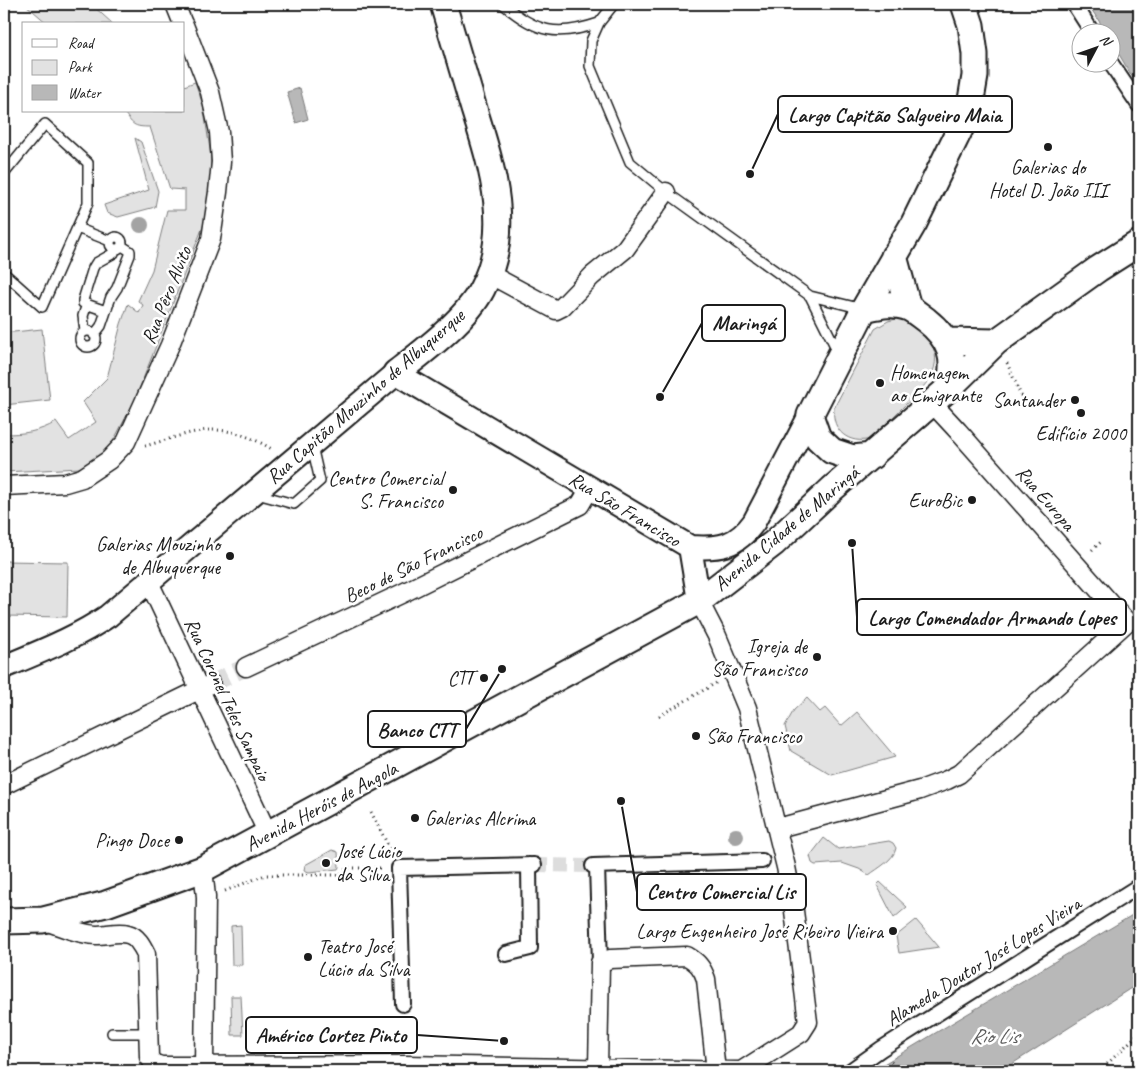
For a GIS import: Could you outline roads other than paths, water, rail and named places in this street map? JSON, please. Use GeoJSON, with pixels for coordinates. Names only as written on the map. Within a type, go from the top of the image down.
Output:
{"type":"FeatureCollection","features":[{"type":"Feature","properties":{"kind":"main road","name":"Rua Capitão Mouzinho de Albuquerque"},"geometry":{"type":"LineString","coordinates":[[396,373],[443,334],[482,290],[495,254],[498,235],[496,188],[443,4]]}},
{"type":"Feature","properties":{"kind":"main road","name":"Avenida Cidade de Maringá"},"geometry":{"type":"LineString","coordinates":[[872,456],[854,458],[832,451],[818,438],[810,415],[864,309],[918,215],[961,127],[971,100],[975,54],[971,25],[964,4]]}},
{"type":"Feature","properties":{"kind":"main road","name":"Avenida Cidade de Maringá"},"geometry":{"type":"LineString","coordinates":[[699,601],[774,543],[940,395],[1002,352],[1098,268],[1139,243]]}},
{"type":"Feature","properties":{"kind":"main road"},"geometry":{"type":"LineString","coordinates":[[894,256],[908,307]]}},
{"type":"Feature","properties":{"kind":"main road"},"geometry":{"type":"LineString","coordinates":[[864,309],[890,305],[908,307],[928,322],[946,341],[952,359],[953,374],[940,395]]}},
{"type":"Feature","properties":{"kind":"main road"},"geometry":{"type":"LineString","coordinates":[[946,341],[1002,352]]}},
{"type":"Feature","properties":{"kind":"main road","name":"Avenida Heróis de Angola"},"geometry":{"type":"LineString","coordinates":[[4,921],[43,920],[106,904],[203,869],[699,601]]}},
{"type":"Feature","properties":{"kind":"street","name":"Rua Pêro Alvito"},"geometry":{"type":"LineString","coordinates":[[175,4],[182,22]]}},
{"type":"Feature","properties":{"kind":"street"},"geometry":{"type":"LineString","coordinates":[[1074,4],[1086,22]]}},
{"type":"Feature","properties":{"kind":"street","name":"Rua Pêro Alvito"},"geometry":{"type":"LineString","coordinates":[[4,486],[65,483],[95,470],[114,456],[126,442],[170,345],[211,240],[221,162],[219,132],[210,92],[185,30]]}},
{"type":"Feature","properties":{"kind":"street"},"geometry":{"type":"LineString","coordinates":[[1117,72],[1139,105]]}},
{"type":"Feature","properties":{"kind":"street"},"geometry":{"type":"LineString","coordinates":[[489,274],[556,310],[562,307],[592,276],[624,249],[666,192]]}},
{"type":"Feature","properties":{"kind":"street","name":"Rua Capitão Mouzinho de Albuquerque"},"geometry":{"type":"LineString","coordinates":[[4,667],[93,626],[149,582],[396,373]]}},
{"type":"Feature","properties":{"kind":"street","name":"Rua São Francisco"},"geometry":{"type":"LineString","coordinates":[[396,373],[690,548],[699,601],[717,636],[747,708],[778,828],[793,903],[808,1022],[801,1033],[741,1071],[716,1071]]}},
{"type":"Feature","properties":{"kind":"street","name":"Rua Europa"},"geometry":{"type":"LineString","coordinates":[[778,828],[920,790],[958,774],[1127,622],[958,431],[940,395]]}},
{"type":"Feature","properties":{"kind":"street","name":"Avenida Cidade de Maringá"},"geometry":{"type":"LineString","coordinates":[[690,548],[719,548],[747,532],[810,415]]}},
{"type":"Feature","properties":{"kind":"street","name":"Beco de São Francisco"},"geometry":{"type":"LineString","coordinates":[[246,667],[403,593],[580,505],[590,488]]}},
{"type":"Feature","properties":{"kind":"street","name":"Rua Coronel Teles Sampaio"},"geometry":{"type":"LineString","coordinates":[[149,582],[206,687],[268,834]]}},
{"type":"Feature","properties":{"kind":"street"},"geometry":{"type":"LineString","coordinates":[[4,785],[206,687]]}},
{"type":"Feature","properties":{"kind":"street"},"geometry":{"type":"LineString","coordinates":[[598,1068],[600,963],[595,866],[762,861]]}},
{"type":"Feature","properties":{"kind":"street"},"geometry":{"type":"LineString","coordinates":[[403,1004],[399,868],[532,865],[530,948],[506,954]]}},
{"type":"Feature","properties":{"kind":"street"},"geometry":{"type":"LineString","coordinates":[[203,869],[206,897],[204,1066]]}},
{"type":"Feature","properties":{"kind":"street","name":"Alameda Doutor José Lopes Vieira"},"geometry":{"type":"LineString","coordinates":[[850,1071],[1139,886]]}},
{"type":"Feature","properties":{"kind":"street"},"geometry":{"type":"LineString","coordinates":[[43,920],[82,934],[127,933],[135,937],[141,944],[146,954],[149,1057],[153,1063],[161,1066],[405,1066],[716,1071],[706,979],[702,968],[696,961],[687,956],[610,959],[600,963]]}},
{"type":"Feature","properties":{"kind":"lane"},"geometry":{"type":"LineString","coordinates":[[503,4],[534,26],[556,32],[578,30],[599,23]]}},
{"type":"Feature","properties":{"kind":"lane"},"geometry":{"type":"LineString","coordinates":[[614,4],[599,23],[590,41],[590,66],[630,162],[666,192],[810,296],[864,309]]}},
{"type":"Feature","properties":{"kind":"lane"},"geometry":{"type":"LineString","coordinates":[[4,174],[45,124],[88,163],[88,203],[42,307],[4,273]]}},
{"type":"Feature","properties":{"kind":"lane"},"geometry":{"type":"LineString","coordinates":[[77,228],[130,251],[117,288],[111,297],[100,326],[90,333],[83,316],[87,304]]}},
{"type":"Feature","properties":{"kind":"lane"},"geometry":{"type":"LineString","coordinates":[[106,311],[83,303],[83,300],[96,263],[114,254],[116,245]]}},
{"type":"Feature","properties":{"kind":"lane"},"geometry":{"type":"LineString","coordinates":[[810,296],[840,357]]}},
{"type":"Feature","properties":{"kind":"lane"},"geometry":{"type":"LineString","coordinates":[[253,493],[294,504],[320,481],[312,443]]}},
{"type":"Feature","properties":{"kind":"lane"},"geometry":{"type":"LineString","coordinates":[[112,1033],[147,1033]]}},
{"type":"Feature","properties":{"kind":"water"},"geometry":{"type":"Polygon","coordinates":[[[1088,4],[1139,4],[1139,88],[1120,56],[1120,22],[1100,22],[1088,4]]]}},
{"type":"Feature","properties":{"kind":"water"},"geometry":{"type":"Polygon","coordinates":[[[300,88],[308,119],[296,123],[287,92],[300,88]]]}},
{"type":"Feature","properties":{"kind":"water","name":"Rio Lis"},"geometry":{"type":"Polygon","coordinates":[[[1139,911],[1139,983],[1001,1071],[872,1071],[1139,911]]]}},
{"type":"Feature","properties":{"kind":"tunnel"},"geometry":{"type":"LineString","coordinates":[[211,684],[246,667]]}},
{"type":"Feature","properties":{"kind":"tunnel"},"geometry":{"type":"LineString","coordinates":[[534,865],[593,866]]}},
{"type":"Feature","properties":{"kind":"place","name":"Galerias do Hotel D. João III"},"geometry":{"type":"Point","coordinates":[1048,147]}},
{"type":"Feature","properties":{"kind":"place","name":"Largo Capitão Salgueiro Maia"},"geometry":{"type":"Point","coordinates":[750,174]}},
{"type":"Feature","properties":{"kind":"place","name":"Homenagem ao Emigrante"},"geometry":{"type":"Point","coordinates":[880,383]}},
{"type":"Feature","properties":{"kind":"place","name":"Maringá"},"geometry":{"type":"Point","coordinates":[660,397]}},
{"type":"Feature","properties":{"kind":"place","name":"Santander"},"geometry":{"type":"Point","coordinates":[1075,400]}},
{"type":"Feature","properties":{"kind":"place","name":"Edifício 2000"},"geometry":{"type":"Point","coordinates":[1081,413]}},
{"type":"Feature","properties":{"kind":"place","name":"Centro Comercial S. Francisco"},"geometry":{"type":"Point","coordinates":[453,490]}},
{"type":"Feature","properties":{"kind":"place","name":"EuroBic"},"geometry":{"type":"Point","coordinates":[972,500]}},
{"type":"Feature","properties":{"kind":"place","name":"Largo Comendador Armando Lopes"},"geometry":{"type":"Point","coordinates":[852,543]}},
{"type":"Feature","properties":{"kind":"place","name":"Galerias Mouzinho de Albuquerque"},"geometry":{"type":"Point","coordinates":[230,556]}},
{"type":"Feature","properties":{"kind":"place","name":"Igreja de São Francisco"},"geometry":{"type":"Point","coordinates":[817,657]}},
{"type":"Feature","properties":{"kind":"place","name":"Banco CTT"},"geometry":{"type":"Point","coordinates":[502,669]}},
{"type":"Feature","properties":{"kind":"place","name":"CTT"},"geometry":{"type":"Point","coordinates":[484,678]}},
{"type":"Feature","properties":{"kind":"place","name":"São Francisco"},"geometry":{"type":"Point","coordinates":[696,736]}},
{"type":"Feature","properties":{"kind":"place","name":"Centro Comercial Lis"},"geometry":{"type":"Point","coordinates":[621,801]}},
{"type":"Feature","properties":{"kind":"place","name":"Galerias Alcrima"},"geometry":{"type":"Point","coordinates":[415,818]}},
{"type":"Feature","properties":{"kind":"place","name":"Pingo Doce"},"geometry":{"type":"Point","coordinates":[179,840]}},
{"type":"Feature","properties":{"kind":"place","name":"José Lúcio da Silva"},"geometry":{"type":"Point","coordinates":[326,863]}},
{"type":"Feature","properties":{"kind":"place","name":"Largo Engenheiro José Ribeiro Vieira"},"geometry":{"type":"Point","coordinates":[893,931]}},
{"type":"Feature","properties":{"kind":"place","name":"Teatro José Lúcio da Silva"},"geometry":{"type":"Point","coordinates":[308,957]}},
{"type":"Feature","properties":{"kind":"place","name":"Américo Cortez Pinto"},"geometry":{"type":"Point","coordinates":[504,1041]}}]}
